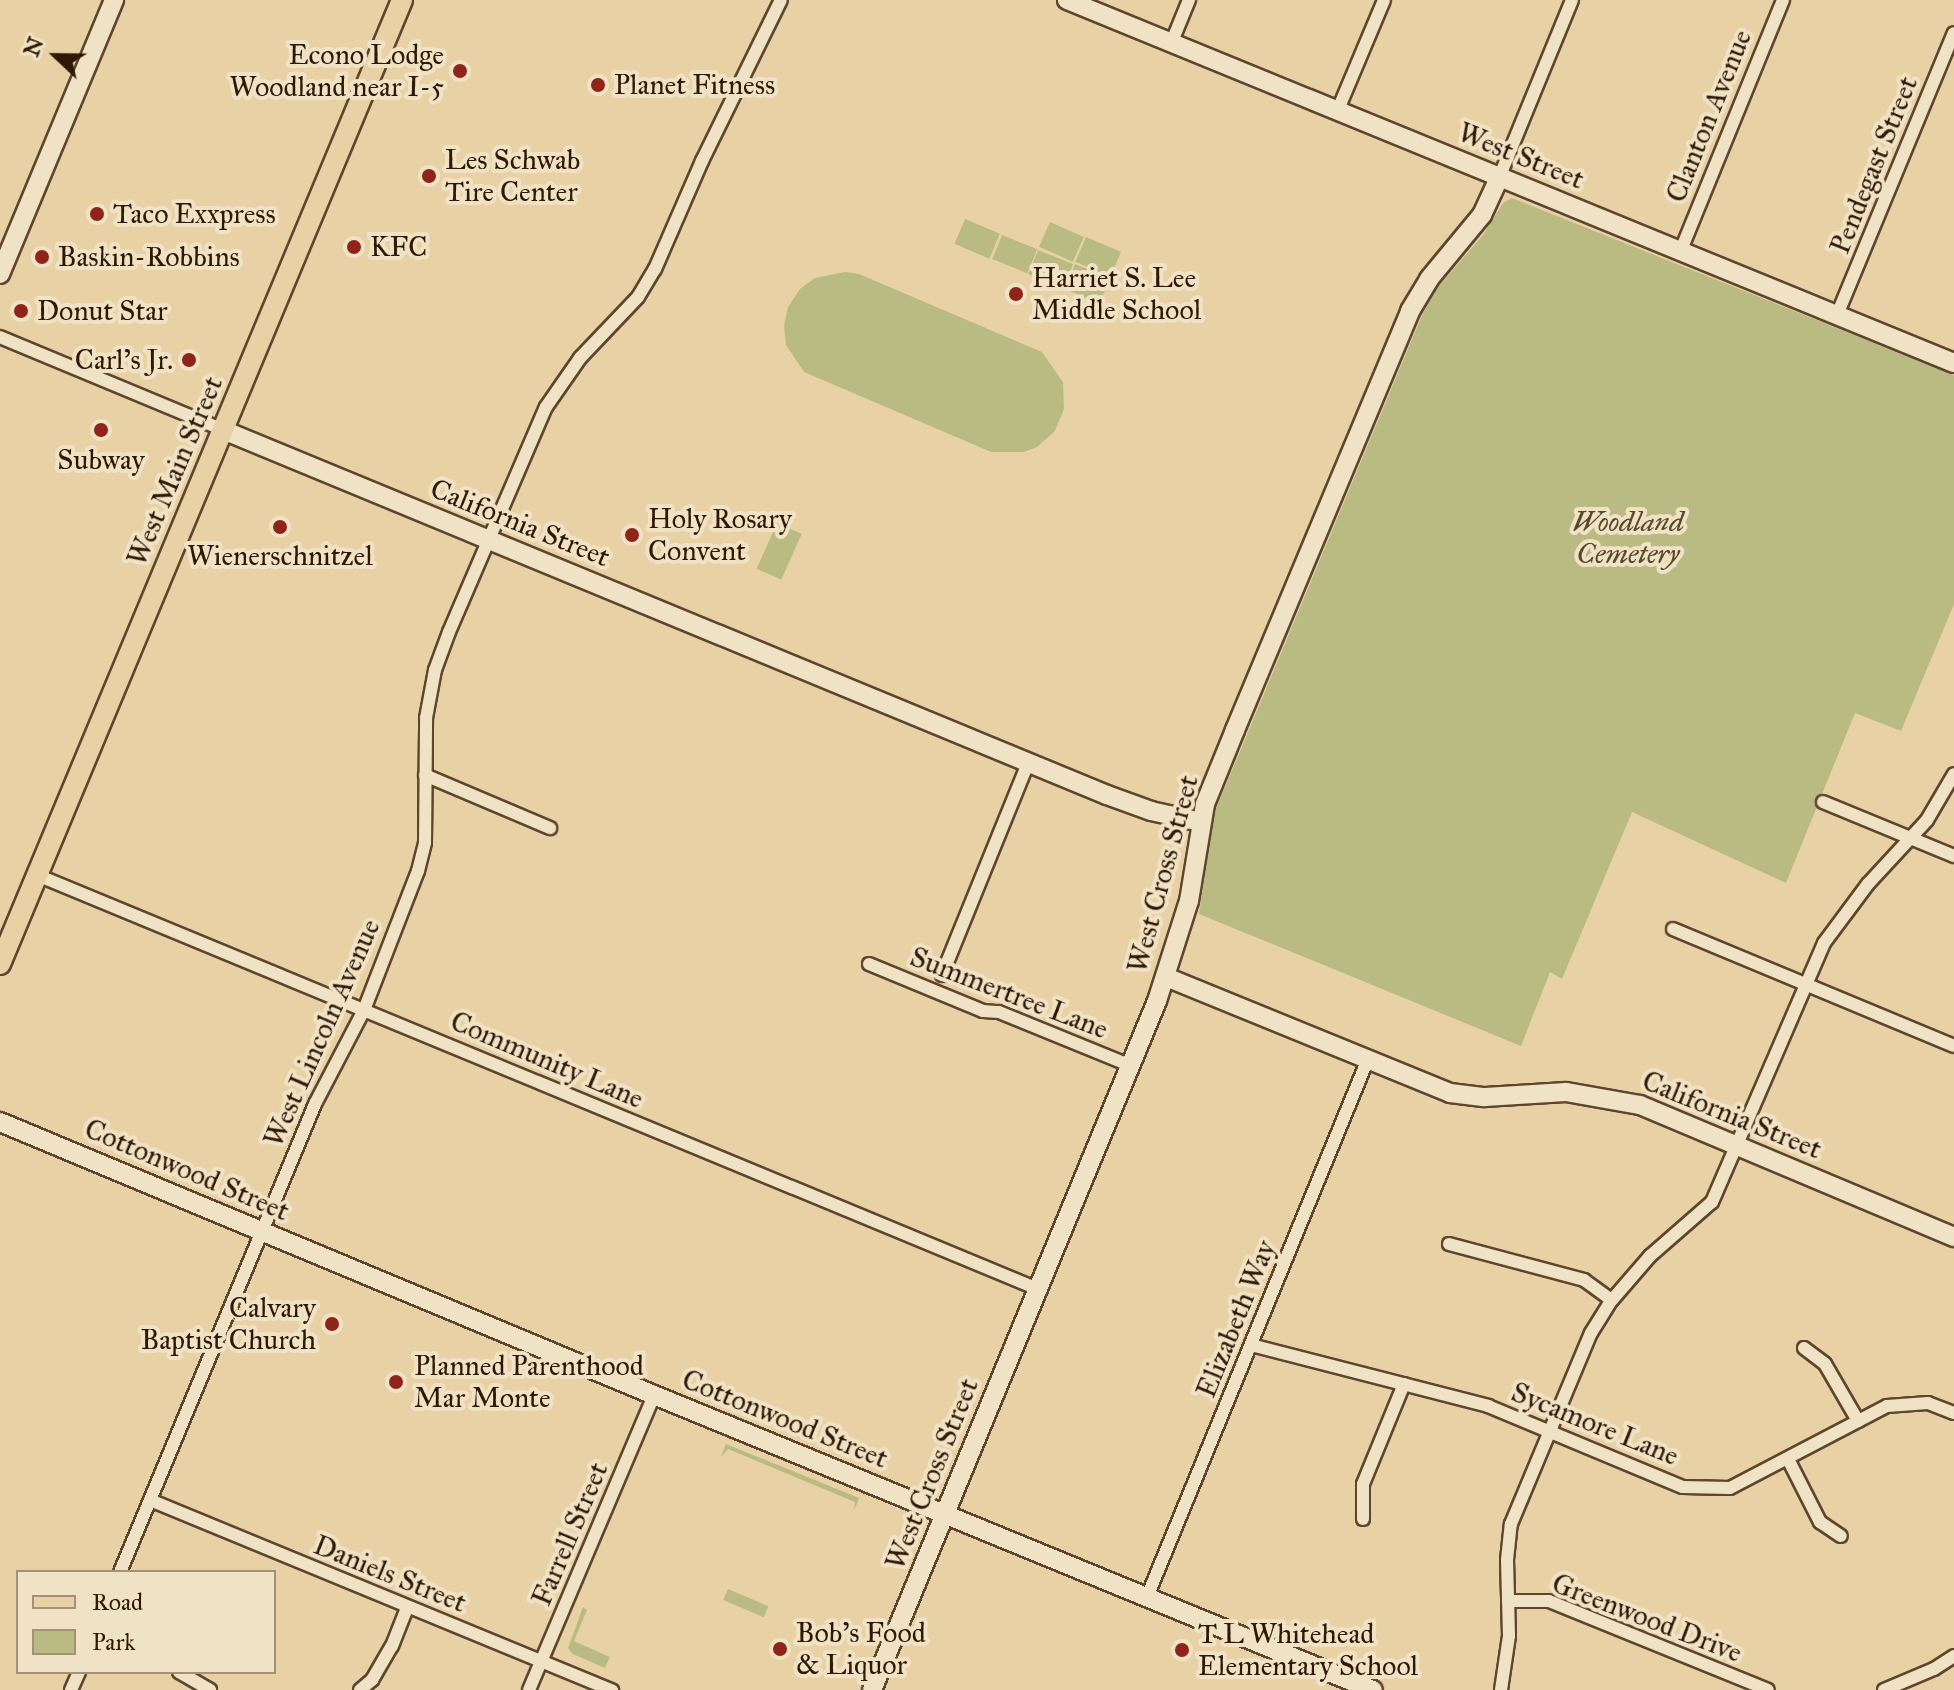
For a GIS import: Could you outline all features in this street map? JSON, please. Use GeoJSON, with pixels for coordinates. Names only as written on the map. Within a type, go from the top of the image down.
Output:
{"type":"FeatureCollection","features":[{"type":"Feature","properties":{"kind":"main road","name":"West Main Street"},"geometry":{"type":"LineString","coordinates":[[0,964],[402,0]]}},
{"type":"Feature","properties":{"kind":"street"},"geometry":{"type":"LineString","coordinates":[[0,274],[114,0]]}},
{"type":"Feature","properties":{"kind":"street","name":"West Lincoln Avenue"},"geometry":{"type":"LineString","coordinates":[[121,1570],[315,1104],[364,1010],[418,871],[425,843],[426,718],[435,670],[489,541],[538,425],[559,386],[580,358],[638,297],[655,269],[702,161],[781,0]]}},
{"type":"Feature","properties":{"kind":"street","name":"West Street"},"geometry":{"type":"LineString","coordinates":[[1067,0],[1954,363]]}},
{"type":"Feature","properties":{"kind":"street"},"geometry":{"type":"LineString","coordinates":[[1171,44],[1189,0]]}},
{"type":"Feature","properties":{"kind":"street"},"geometry":{"type":"LineString","coordinates":[[1337,112],[1384,0]]}},
{"type":"Feature","properties":{"kind":"street"},"geometry":{"type":"LineString","coordinates":[[1499,178],[1572,0]]}},
{"type":"Feature","properties":{"kind":"street","name":"Clanton Avenue"},"geometry":{"type":"LineString","coordinates":[[1681,250],[1783,0]]}},
{"type":"Feature","properties":{"kind":"street","name":"Pendegast Street"},"geometry":{"type":"LineString","coordinates":[[1837,315],[1954,33]]}},
{"type":"Feature","properties":{"kind":"street","name":"West Cross Street"},"geometry":{"type":"LineString","coordinates":[[872,1690],[1166,977],[1194,877],[1201,822],[1230,742],[1410,311],[1429,279],[1482,215],[1499,178]]}},
{"type":"Feature","properties":{"kind":"street","name":"California Street"},"geometry":{"type":"LineString","coordinates":[[0,337],[1132,805],[1201,822]]}},
{"type":"Feature","properties":{"kind":"street"},"geometry":{"type":"LineString","coordinates":[[942,975],[1028,763]]}},
{"type":"Feature","properties":{"kind":"street"},"geometry":{"type":"LineString","coordinates":[[1501,1690],[1509,1636],[1507,1542],[1511,1524],[1591,1333],[1612,1300],[1650,1256],[1712,1202],[1824,943],[1841,917],[1927,820],[1954,774]]}},
{"type":"Feature","properties":{"kind":"street"},"geometry":{"type":"LineString","coordinates":[[425,775],[550,828]]}},
{"type":"Feature","properties":{"kind":"street"},"geometry":{"type":"LineString","coordinates":[[1823,802],[1954,856]]}},
{"type":"Feature","properties":{"kind":"street","name":"Community Lane"},"geometry":{"type":"LineString","coordinates":[[37,875],[1038,1289]]}},
{"type":"Feature","properties":{"kind":"street"},"geometry":{"type":"LineString","coordinates":[[1673,929],[1954,1046]]}},
{"type":"Feature","properties":{"kind":"street","name":"Summertree Lane"},"geometry":{"type":"LineString","coordinates":[[869,964],[983,1011],[999,1012],[1131,1066]]}},
{"type":"Feature","properties":{"kind":"street","name":"California Street"},"geometry":{"type":"LineString","coordinates":[[1166,977],[1461,1095],[1550,1091],[1620,1100],[1656,1111],[1954,1237]]}},
{"type":"Feature","properties":{"kind":"street","name":"Elizabeth Way"},"geometry":{"type":"LineString","coordinates":[[1147,1597],[1368,1059]]}},
{"type":"Feature","properties":{"kind":"street","name":"Cottonwood Street"},"geometry":{"type":"LineString","coordinates":[[0,1122],[1373,1690]]}},
{"type":"Feature","properties":{"kind":"street"},"geometry":{"type":"LineString","coordinates":[[1449,1244],[1584,1280],[1612,1300]]}},
{"type":"Feature","properties":{"kind":"street","name":"Sycamore Lane"},"geometry":{"type":"LineString","coordinates":[[1251,1345],[1460,1397],[1683,1487],[1730,1488],[1887,1406],[1907,1402],[1928,1403],[1954,1413]]}},
{"type":"Feature","properties":{"kind":"street"},"geometry":{"type":"LineString","coordinates":[[1804,1348],[1825,1364],[1858,1421]]}},
{"type":"Feature","properties":{"kind":"street"},"geometry":{"type":"LineString","coordinates":[[1363,1519],[1363,1484],[1404,1384]]}},
{"type":"Feature","properties":{"kind":"street","name":"Farrell Street"},"geometry":{"type":"LineString","coordinates":[[529,1690],[654,1395]]}},
{"type":"Feature","properties":{"kind":"street"},"geometry":{"type":"LineString","coordinates":[[1788,1459],[1820,1522],[1841,1536]]}},
{"type":"Feature","properties":{"kind":"street","name":"Daniels Street"},"geometry":{"type":"LineString","coordinates":[[150,1500],[612,1690]]}},
{"type":"Feature","properties":{"kind":"street","name":"Greenwood Drive"},"geometry":{"type":"LineString","coordinates":[[1508,1601],[1549,1601],[1768,1690]]}},
{"type":"Feature","properties":{"kind":"street"},"geometry":{"type":"LineString","coordinates":[[360,1690],[372,1680],[392,1646],[407,1608]]}},
{"type":"Feature","properties":{"kind":"street"},"geometry":{"type":"LineString","coordinates":[[1884,1690],[1907,1686],[1954,1656]]}},
{"type":"Feature","properties":{"kind":"street"},"geometry":{"type":"LineString","coordinates":[[182,1674],[210,1690]]}},
{"type":"Feature","properties":{"kind":"street"},"geometry":{"type":"LineString","coordinates":[[1731,1690],[1737,1677]]}},
{"type":"Feature","properties":{"kind":"green space","name":"Woodland Cemetery"},"geometry":{"type":"Polygon","coordinates":[[[1512,198],[1954,375],[1954,604],[1901,731],[1855,713],[1786,883],[1632,812],[1562,979],[1550,972],[1521,1046],[1199,914],[1213,816],[1423,313],[1438,287],[1483,235],[1503,203],[1512,198]]]}},
{"type":"Feature","properties":{"kind":"green space"},"geometry":{"type":"Polygon","coordinates":[[[965,219],[1000,234],[989,259],[954,244],[965,219]]]}},
{"type":"Feature","properties":{"kind":"green space"},"geometry":{"type":"Polygon","coordinates":[[[1050,222],[1084,237],[1073,262],[1039,247],[1050,222]]]}},
{"type":"Feature","properties":{"kind":"green space"},"geometry":{"type":"Polygon","coordinates":[[[1002,235],[1037,249],[1027,273],[992,259],[1002,235]]]}},
{"type":"Feature","properties":{"kind":"green space"},"geometry":{"type":"Polygon","coordinates":[[[1086,237],[1121,252],[1110,277],[1075,262],[1086,237]]]}},
{"type":"Feature","properties":{"kind":"green space"},"geometry":{"type":"Polygon","coordinates":[[[1038,250],[1073,264],[1063,288],[1028,274],[1038,250]]]}},
{"type":"Feature","properties":{"kind":"green space"},"geometry":{"type":"Polygon","coordinates":[[[1075,264],[1110,279],[1099,304],[1064,289],[1075,264]]]}},
{"type":"Feature","properties":{"kind":"green space"},"geometry":{"type":"Polygon","coordinates":[[[845,272],[859,274],[1042,352],[1063,382],[1064,409],[1055,431],[1037,447],[1024,452],[991,452],[804,372],[786,345],[784,326],[788,307],[800,289],[815,278],[845,272]]]}},
{"type":"Feature","properties":{"kind":"green space"},"geometry":{"type":"Polygon","coordinates":[[[777,523],[802,534],[781,580],[757,569],[777,523]]]}},
{"type":"Feature","properties":{"kind":"green space"},"geometry":{"type":"Polygon","coordinates":[[[726,1444],[859,1498],[854,1511],[855,1502],[728,1449],[721,1457],[726,1444]]]}},
{"type":"Feature","properties":{"kind":"green space"},"geometry":{"type":"Polygon","coordinates":[[[728,1589],[769,1606],[764,1617],[723,1600],[728,1589]]]}},
{"type":"Feature","properties":{"kind":"green space"},"geometry":{"type":"Polygon","coordinates":[[[583,1607],[587,1610],[574,1641],[610,1657],[605,1668],[573,1654],[568,1648],[583,1607]]]}},
{"type":"Feature","properties":{"kind":"place","name":"Econo Lodge Woodland near I-5"},"geometry":{"type":"Point","coordinates":[460,71]}},
{"type":"Feature","properties":{"kind":"place","name":"Planet Fitness"},"geometry":{"type":"Point","coordinates":[598,85]}},
{"type":"Feature","properties":{"kind":"place","name":"Les Schwab Tire Center"},"geometry":{"type":"Point","coordinates":[429,176]}},
{"type":"Feature","properties":{"kind":"place","name":"Taco Exxpress"},"geometry":{"type":"Point","coordinates":[97,214]}},
{"type":"Feature","properties":{"kind":"place","name":"KFC"},"geometry":{"type":"Point","coordinates":[354,247]}},
{"type":"Feature","properties":{"kind":"place","name":"Baskin-Robbins"},"geometry":{"type":"Point","coordinates":[42,257]}},
{"type":"Feature","properties":{"kind":"place","name":"Harriet S. Lee Middle School"},"geometry":{"type":"Point","coordinates":[1016,294]}},
{"type":"Feature","properties":{"kind":"place","name":"Donut Star"},"geometry":{"type":"Point","coordinates":[21,311]}},
{"type":"Feature","properties":{"kind":"place","name":"Carl's Jr."},"geometry":{"type":"Point","coordinates":[189,360]}},
{"type":"Feature","properties":{"kind":"place","name":"Subway"},"geometry":{"type":"Point","coordinates":[101,430]}},
{"type":"Feature","properties":{"kind":"place","name":"Wienerschnitzel"},"geometry":{"type":"Point","coordinates":[280,527]}},
{"type":"Feature","properties":{"kind":"place","name":"Holy Rosary Convent"},"geometry":{"type":"Point","coordinates":[632,535]}},
{"type":"Feature","properties":{"kind":"place","name":"Calvary Baptist Church"},"geometry":{"type":"Point","coordinates":[332,1324]}},
{"type":"Feature","properties":{"kind":"place","name":"Planned Parenthood Mar Monte"},"geometry":{"type":"Point","coordinates":[396,1382]}},
{"type":"Feature","properties":{"kind":"place","name":"Bob's Food & Liquor"},"geometry":{"type":"Point","coordinates":[780,1649]}},
{"type":"Feature","properties":{"kind":"place","name":"T L Whitehead Elementary School"},"geometry":{"type":"Point","coordinates":[1182,1650]}}]}
